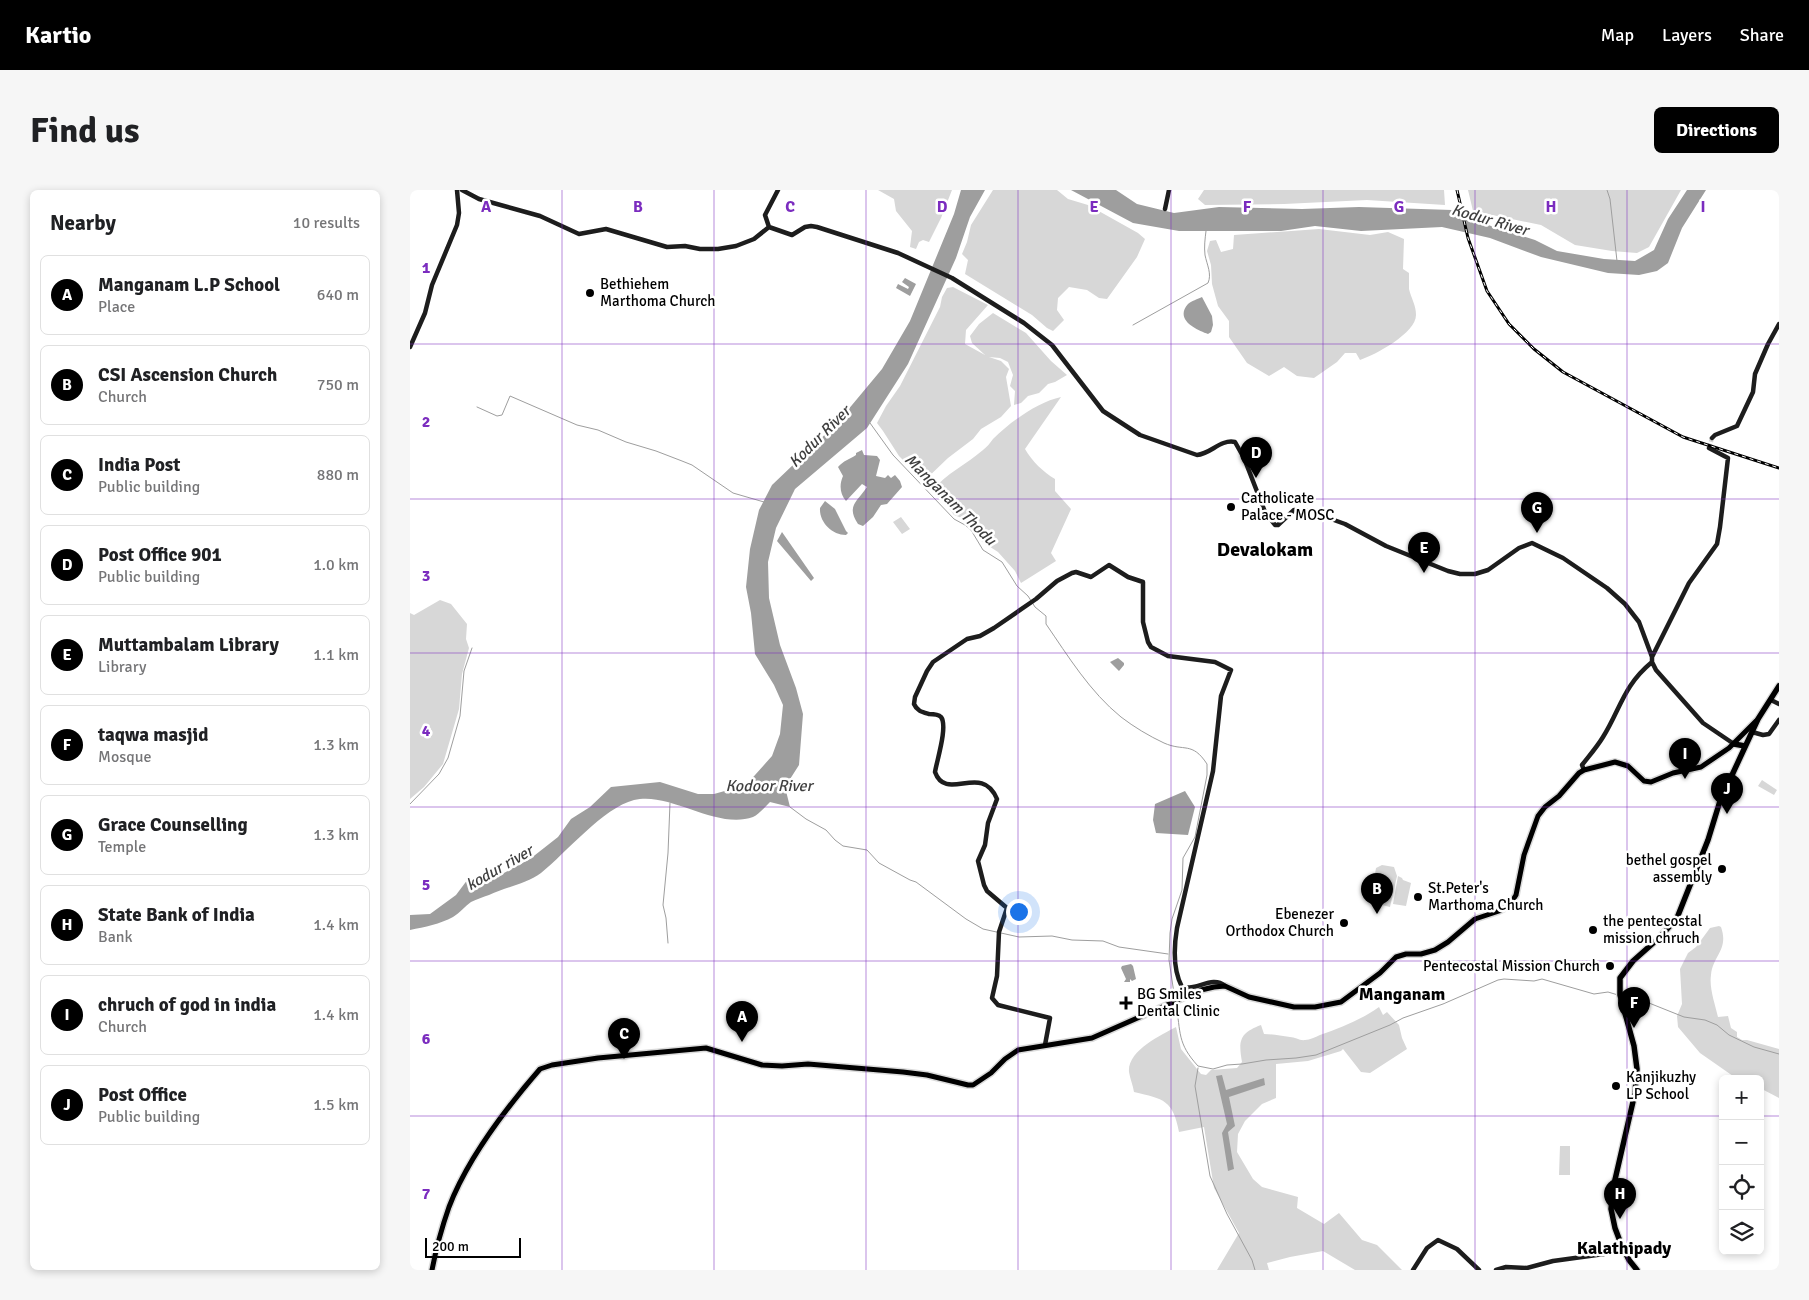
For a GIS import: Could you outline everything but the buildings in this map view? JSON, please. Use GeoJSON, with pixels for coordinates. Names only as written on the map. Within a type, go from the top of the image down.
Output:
{"type":"FeatureCollection","features":[{"type":"Feature","properties":{"kind":"highway"},"geometry":{"type":"LineString","coordinates":[[1637,1270],[1623,1248],[1613,1222],[1611,1199],[1635,1093],[1638,1063],[1620,995],[1620,978],[1627,968],[1677,918],[1708,840],[1720,801],[1758,719],[1779,686]]}},
{"type":"Feature","properties":{"kind":"highway"},"geometry":{"type":"LineString","coordinates":[[1734,744],[1745,746]]}},
{"type":"Feature","properties":{"kind":"main road"},"geometry":{"type":"LineString","coordinates":[[410,346],[425,313],[432,285],[456,225],[459,213],[457,190]]}},
{"type":"Feature","properties":{"kind":"main road"},"geometry":{"type":"LineString","coordinates":[[462,190],[479,199],[540,216],[579,234],[606,229],[667,247],[685,246],[718,250],[754,239],[769,227]]}},
{"type":"Feature","properties":{"kind":"main road"},"geometry":{"type":"LineString","coordinates":[[769,227],[765,215],[778,190]]}},
{"type":"Feature","properties":{"kind":"main road"},"geometry":{"type":"LineString","coordinates":[[1165,209],[1169,190]]}},
{"type":"Feature","properties":{"kind":"main road"},"geometry":{"type":"LineString","coordinates":[[769,227],[792,235],[805,227],[817,227],[910,258],[952,278],[1024,323],[1052,345],[1103,411],[1140,435],[1197,455],[1203,454],[1222,443],[1235,442],[1244,458],[1265,512],[1275,525],[1281,523],[1294,510],[1308,511],[1345,524],[1386,546],[1460,574],[1482,572],[1500,563],[1519,548],[1532,543],[1537,544],[1589,575],[1625,604],[1639,622],[1656,670],[1703,723],[1734,744]]}},
{"type":"Feature","properties":{"kind":"main road"},"geometry":{"type":"LineString","coordinates":[[1712,438],[1715,434],[1737,426],[1753,392],[1755,374],[1779,324]]}},
{"type":"Feature","properties":{"kind":"main road"},"geometry":{"type":"LineString","coordinates":[[1584,770],[1582,765],[1603,738],[1627,689],[1652,660],[1689,583],[1717,544],[1728,458],[1709,448]]}},
{"type":"Feature","properties":{"kind":"main road"},"geometry":{"type":"LineString","coordinates":[[1045,1045],[1050,1018],[998,1005],[993,1001],[992,994],[996,976],[999,934],[1007,908],[987,891],[978,857],[985,845],[988,823],[997,799],[993,792],[981,783],[969,781],[953,786],[937,777],[935,772],[944,731],[942,719],[937,715],[918,710],[915,707],[914,701],[933,662],[966,639],[980,636],[989,631],[1057,581],[1072,573],[1076,572],[1091,577],[1109,565],[1128,577],[1143,582],[1143,622],[1151,647],[1168,656],[1215,662],[1231,670],[1221,696],[1213,771],[1177,928],[1175,944],[1176,964],[1182,987],[1219,982],[1249,997],[1294,1007],[1325,1006],[1341,1002],[1380,973],[1396,957],[1406,954],[1421,954],[1440,947],[1475,919],[1499,911],[1512,902],[1516,895],[1524,855],[1538,816],[1545,807],[1559,796],[1574,777],[1584,770],[1607,763],[1623,764],[1644,780],[1651,782],[1674,773],[1702,767],[1716,759],[1734,744],[1758,719]]}},
{"type":"Feature","properties":{"kind":"main road"},"geometry":{"type":"LineString","coordinates":[[1771,700],[1779,704]]}},
{"type":"Feature","properties":{"kind":"main road"},"geometry":{"type":"LineString","coordinates":[[1752,732],[1762,735],[1769,734],[1779,720]]}},
{"type":"Feature","properties":{"kind":"main road"},"geometry":{"type":"LineString","coordinates":[[432,1270],[450,1206],[469,1167],[488,1136],[540,1068],[598,1058],[706,1048],[762,1065],[808,1064],[904,1072],[933,1076],[968,1086],[973,1085],[991,1073],[1005,1059],[1018,1050],[1092,1038],[1202,990],[1226,986]]}},
{"type":"Feature","properties":{"kind":"main road"},"geometry":{"type":"LineString","coordinates":[[1413,1270],[1427,1248],[1438,1240],[1457,1249],[1479,1270]]}},
{"type":"Feature","properties":{"kind":"main road"},"geometry":{"type":"LineString","coordinates":[[1496,1270],[1506,1266],[1527,1268],[1553,1261],[1609,1253],[1623,1248]]}},
{"type":"Feature","properties":{"kind":"shaded area"},"geometry":{"type":"Polygon","coordinates":[[[878,190],[952,190],[929,242],[923,240],[919,242],[916,249],[910,247],[912,231],[896,211],[894,199],[878,190]]]}},
{"type":"Feature","properties":{"kind":"shaded area"},"geometry":{"type":"Polygon","coordinates":[[[993,190],[1057,190],[1068,199],[1088,205],[1138,233],[1145,239],[1137,257],[1107,299],[1099,298],[1087,290],[1069,287],[1058,298],[1057,310],[1064,320],[1053,331],[1032,315],[965,274],[968,260],[962,254],[971,225],[993,190]]]}},
{"type":"Feature","properties":{"kind":"shaded area"},"geometry":{"type":"Polygon","coordinates":[[[1204,190],[1444,190],[1445,205],[1367,200],[1205,205],[1198,199],[1204,190]]]}},
{"type":"Feature","properties":{"kind":"shaded area"},"geometry":{"type":"Polygon","coordinates":[[[1468,190],[1681,190],[1649,247],[1637,253],[1575,245],[1541,225],[1473,211],[1468,190]]]}},
{"type":"Feature","properties":{"kind":"shaded area"},"geometry":{"type":"Polygon","coordinates":[[[1319,229],[1370,235],[1388,232],[1404,239],[1403,269],[1409,273],[1409,289],[1416,311],[1414,322],[1402,336],[1384,348],[1360,360],[1356,353],[1345,353],[1337,362],[1314,378],[1297,376],[1284,367],[1269,376],[1247,363],[1229,337],[1229,321],[1218,306],[1212,284],[1211,265],[1207,251],[1210,241],[1216,240],[1221,252],[1233,249],[1234,235],[1319,229]]]}},
{"type":"Feature","properties":{"kind":"shaded area"},"geometry":{"type":"Polygon","coordinates":[[[953,287],[988,305],[966,330],[965,344],[985,355],[972,343],[970,336],[979,324],[993,313],[1026,333],[1051,361],[1067,375],[1048,384],[1039,393],[1028,396],[1021,403],[1014,405],[1015,391],[1010,386],[1013,375],[1008,362],[1000,358],[989,357],[1001,361],[1009,369],[1006,377],[1011,406],[1001,417],[981,429],[973,439],[948,458],[924,481],[899,456],[877,423],[900,386],[940,307],[942,297],[947,288],[953,287]]]}},
{"type":"Feature","properties":{"kind":"shaded area"},"geometry":{"type":"Polygon","coordinates":[[[1061,397],[1025,449],[1038,466],[1055,479],[1055,491],[1071,509],[1051,553],[1056,561],[1021,583],[1015,571],[998,552],[981,541],[972,522],[954,515],[941,498],[932,491],[943,479],[977,455],[1016,420],[1043,403],[1061,397]]]}},
{"type":"Feature","properties":{"kind":"shaded area"},"geometry":{"type":"Polygon","coordinates":[[[901,517],[910,529],[902,534],[893,522],[901,517]]]}},
{"type":"Feature","properties":{"kind":"shaded area"},"geometry":{"type":"Polygon","coordinates":[[[440,600],[451,604],[467,624],[466,639],[469,648],[462,674],[459,709],[443,764],[424,787],[410,799],[410,613],[414,615],[440,600]]]}},
{"type":"Feature","properties":{"kind":"shaded area"},"geometry":{"type":"Polygon","coordinates":[[[1762,780],[1777,790],[1774,795],[1758,786],[1762,780]]]}},
{"type":"Feature","properties":{"kind":"shaded area"},"geometry":{"type":"Polygon","coordinates":[[[1382,865],[1394,867],[1397,876],[1390,907],[1370,902],[1376,868],[1382,865]]]}},
{"type":"Feature","properties":{"kind":"shaded area"},"geometry":{"type":"Polygon","coordinates":[[[1398,876],[1411,883],[1406,906],[1393,904],[1398,876]]]}},
{"type":"Feature","properties":{"kind":"shaded area"},"geometry":{"type":"Polygon","coordinates":[[[1721,927],[1723,935],[1722,947],[1712,968],[1711,980],[1718,1017],[1728,1016],[1731,1028],[1737,1032],[1737,1037],[1742,1040],[1779,1049],[1779,1098],[1764,1090],[1764,1075],[1732,1075],[1700,1053],[1678,1027],[1677,1016],[1682,1004],[1680,969],[1688,953],[1696,947],[1710,928],[1721,927]]]}},
{"type":"Feature","properties":{"kind":"shaded area"},"geometry":{"type":"Polygon","coordinates":[[[1379,1007],[1383,1015],[1387,1012],[1399,1025],[1407,1049],[1370,1073],[1361,1072],[1343,1049],[1308,1061],[1276,1064],[1276,1098],[1262,1104],[1245,1121],[1238,1134],[1237,1152],[1253,1179],[1262,1187],[1298,1197],[1297,1208],[1324,1224],[1339,1213],[1362,1240],[1377,1245],[1402,1270],[1355,1270],[1323,1251],[1267,1263],[1269,1270],[1217,1270],[1239,1233],[1214,1188],[1204,1127],[1179,1132],[1174,1113],[1166,1103],[1160,1099],[1134,1092],[1129,1072],[1133,1057],[1146,1045],[1176,1027],[1181,1049],[1201,1074],[1206,1075],[1211,1070],[1237,1068],[1242,1062],[1240,1048],[1242,1038],[1249,1031],[1261,1025],[1264,1034],[1307,1040],[1350,1023],[1379,1007]]]}},
{"type":"Feature","properties":{"kind":"shaded area"},"geometry":{"type":"Polygon","coordinates":[[[1560,1146],[1570,1146],[1570,1175],[1559,1175],[1560,1146]]]}},
{"type":"Feature","properties":{"kind":"water","name":"Kodoor River"},"geometry":{"type":"Polygon","coordinates":[[[961,190],[985,190],[970,217],[956,258],[908,364],[867,428],[795,489],[776,528],[768,562],[769,598],[780,645],[796,688],[803,714],[799,765],[785,787],[790,807],[770,802],[753,817],[739,820],[724,819],[663,801],[634,800],[610,812],[598,821],[535,877],[471,902],[456,915],[448,919],[410,930],[410,915],[430,914],[456,895],[468,879],[491,880],[530,859],[558,837],[571,819],[590,807],[611,787],[660,782],[698,794],[714,794],[746,785],[772,756],[780,734],[783,705],[774,685],[755,654],[746,587],[750,549],[759,510],[772,485],[837,423],[882,369],[910,321],[954,214],[961,190]]]}},
{"type":"Feature","properties":{"kind":"water"},"geometry":{"type":"Polygon","coordinates":[[[1071,190],[1116,190],[1137,204],[1174,213],[1219,207],[1302,209],[1359,207],[1452,210],[1488,225],[1535,240],[1557,251],[1604,259],[1635,261],[1654,250],[1668,219],[1687,190],[1706,190],[1682,228],[1668,263],[1657,271],[1639,275],[1608,273],[1541,257],[1490,238],[1442,227],[1361,231],[1315,226],[1281,231],[1179,231],[1133,223],[1071,190]]]}},
{"type":"Feature","properties":{"kind":"water"},"geometry":{"type":"Polygon","coordinates":[[[905,278],[916,284],[910,296],[896,288],[898,284],[908,289],[909,287],[902,282],[905,278]]]}},
{"type":"Feature","properties":{"kind":"water"},"geometry":{"type":"Polygon","coordinates":[[[1202,297],[1212,316],[1213,325],[1211,332],[1208,334],[1189,324],[1184,315],[1184,310],[1188,304],[1202,297]]]}},
{"type":"Feature","properties":{"kind":"water"},"geometry":{"type":"Polygon","coordinates":[[[862,450],[864,455],[877,456],[880,460],[876,476],[885,478],[888,475],[891,478],[895,475],[902,487],[887,504],[881,505],[873,517],[863,526],[858,524],[853,508],[867,487],[862,484],[846,501],[841,489],[843,476],[838,467],[862,450]]]}},
{"type":"Feature","properties":{"kind":"water"},"geometry":{"type":"Polygon","coordinates":[[[825,501],[835,509],[848,533],[846,535],[836,533],[824,523],[820,508],[825,501]]]}},
{"type":"Feature","properties":{"kind":"water"},"geometry":{"type":"Polygon","coordinates":[[[782,532],[814,578],[811,581],[777,541],[782,532]]]}},
{"type":"Feature","properties":{"kind":"water"},"geometry":{"type":"Polygon","coordinates":[[[1118,658],[1124,663],[1119,671],[1110,662],[1118,658]]]}},
{"type":"Feature","properties":{"kind":"water"},"geometry":{"type":"Polygon","coordinates":[[[1185,791],[1195,807],[1188,835],[1156,833],[1153,820],[1155,804],[1185,791]]]}},
{"type":"Feature","properties":{"kind":"water"},"geometry":{"type":"Polygon","coordinates":[[[1131,964],[1136,979],[1124,982],[1126,979],[1121,968],[1131,964]]]}},
{"type":"Feature","properties":{"kind":"water"},"geometry":{"type":"Polygon","coordinates":[[[1222,1075],[1226,1090],[1264,1078],[1265,1085],[1229,1097],[1235,1126],[1228,1132],[1234,1169],[1228,1171],[1222,1133],[1227,1124],[1216,1076],[1222,1075]]]}},
{"type":"Feature","properties":{"kind":"waterway"},"geometry":{"type":"LineString","coordinates":[[1607,190],[1610,199],[1617,261]]}},
{"type":"Feature","properties":{"kind":"waterway"},"geometry":{"type":"LineString","coordinates":[[1133,325],[1208,283],[1209,273],[1205,255],[1206,231]]}},
{"type":"Feature","properties":{"kind":"waterway"},"geometry":{"type":"LineString","coordinates":[[477,407],[497,416],[502,415],[510,396],[577,425],[598,430],[692,465],[733,493],[764,502]]}},
{"type":"Feature","properties":{"kind":"waterway","name":"Manganam Thodu"},"geometry":{"type":"LineString","coordinates":[[870,423],[893,455],[954,519],[971,530],[983,550],[1002,562],[1017,586],[1028,596],[1035,607],[1046,616],[1046,624],[1080,673],[1099,696],[1136,728],[1171,746],[1187,748],[1197,752],[1207,764],[1207,775],[1195,837],[1183,858],[1182,890],[1172,919],[1170,933],[1169,960],[1175,1000]]}},
{"type":"Feature","properties":{"kind":"waterway"},"geometry":{"type":"LineString","coordinates":[[410,804],[439,774],[448,758],[460,716],[464,671],[472,648]]}},
{"type":"Feature","properties":{"kind":"waterway"},"geometry":{"type":"LineString","coordinates":[[668,943],[663,905],[670,803]]}},
{"type":"Feature","properties":{"kind":"waterway"},"geometry":{"type":"LineString","coordinates":[[790,807],[826,830],[843,846],[867,850],[879,863],[916,882],[966,919],[983,929],[1019,937],[1052,936],[1072,940],[1103,941],[1119,947],[1168,954]]}},
{"type":"Feature","properties":{"kind":"waterway"},"geometry":{"type":"LineString","coordinates":[[1176,1004],[1181,1037],[1186,1051],[1198,1066],[1213,1069],[1227,1065],[1316,1055],[1498,980],[1534,981],[1542,979],[1594,994],[1608,992],[1618,995]]}},
{"type":"Feature","properties":{"kind":"waterway"},"geometry":{"type":"LineString","coordinates":[[1624,997],[1649,1003],[1684,1017],[1705,1020],[1717,1025],[1729,1035],[1754,1047],[1779,1054]]}},
{"type":"Feature","properties":{"kind":"waterway"},"geometry":{"type":"LineString","coordinates":[[1198,1068],[1195,1086],[1210,1176],[1227,1214],[1252,1260],[1255,1270]]}},
{"type":"Feature","properties":{"kind":"tunnel"},"geometry":{"type":"LineString","coordinates":[[1709,448],[1712,438]]}},
{"type":"Feature","properties":{"kind":"railway"},"geometry":{"type":"LineString","coordinates":[[1457,190],[1468,238],[1487,291],[1509,324],[1534,349],[1563,372],[1683,437],[1779,468]]}},
{"type":"Feature","properties":{"kind":"place","name":"Bethiehem Marthoma Church"},"geometry":{"type":"Point","coordinates":[590,293]}},
{"type":"Feature","properties":{"kind":"place","name":"Post Office 901"},"geometry":{"type":"Point","coordinates":[1256,478]}},
{"type":"Feature","properties":{"kind":"place","name":"Catholicate Palace - MOSC"},"geometry":{"type":"Point","coordinates":[1231,507]}},
{"type":"Feature","properties":{"kind":"place","name":"Grace Counselling"},"geometry":{"type":"Point","coordinates":[1537,533]}},
{"type":"Feature","properties":{"kind":"place","name":"Muttambalam Library"},"geometry":{"type":"Point","coordinates":[1424,573]}},
{"type":"Feature","properties":{"kind":"place","name":"chruch of god in india"},"geometry":{"type":"Point","coordinates":[1685,779]}},
{"type":"Feature","properties":{"kind":"place","name":"Post Office"},"geometry":{"type":"Point","coordinates":[1727,814]}},
{"type":"Feature","properties":{"kind":"place","name":"bethel gospel assembly"},"geometry":{"type":"Point","coordinates":[1722,869]}},
{"type":"Feature","properties":{"kind":"place","name":"St.Peter's Marthoma Church"},"geometry":{"type":"Point","coordinates":[1418,897]}},
{"type":"Feature","properties":{"kind":"place","name":"CSI Ascension Church"},"geometry":{"type":"Point","coordinates":[1377,914]}},
{"type":"Feature","properties":{"kind":"place","name":"Ebenezer Orthodox Church"},"geometry":{"type":"Point","coordinates":[1344,923]}},
{"type":"Feature","properties":{"kind":"place","name":"the pentecostal mission chruch"},"geometry":{"type":"Point","coordinates":[1593,930]}},
{"type":"Feature","properties":{"kind":"place","name":"Pentecostal Mission Church"},"geometry":{"type":"Point","coordinates":[1610,966]}},
{"type":"Feature","properties":{"kind":"place","name":"BG Smiles Dental Clinic"},"geometry":{"type":"Point","coordinates":[1126,1003]}},
{"type":"Feature","properties":{"kind":"place","name":"taqwa masjid"},"geometry":{"type":"Point","coordinates":[1634,1028]}},
{"type":"Feature","properties":{"kind":"place","name":"Manganam L.P School"},"geometry":{"type":"Point","coordinates":[742,1042]}},
{"type":"Feature","properties":{"kind":"place","name":"India Post"},"geometry":{"type":"Point","coordinates":[624,1059]}},
{"type":"Feature","properties":{"kind":"place","name":"Kanjikuzhy LP School"},"geometry":{"type":"Point","coordinates":[1616,1086]}},
{"type":"Feature","properties":{"kind":"place","name":"State Bank of India"},"geometry":{"type":"Point","coordinates":[1620,1219]}},
{"type":"Feature","properties":{"kind":"district","name":"Devalokam"},"geometry":{"type":"Point","coordinates":[1265,549]}},
{"type":"Feature","properties":{"kind":"district","name":"Manganam"},"geometry":{"type":"Point","coordinates":[1402,994]}},
{"type":"Feature","properties":{"kind":"district","name":"Kalathipady"},"geometry":{"type":"Point","coordinates":[1624,1248]}},
{"type":"Feature","properties":{"kind":"water label","name":"Kodur River"},"geometry":{"type":"Point","coordinates":[1490,219]}},
{"type":"Feature","properties":{"kind":"water label","name":"Kodur River"},"geometry":{"type":"Point","coordinates":[819,436]}},
{"type":"Feature","properties":{"kind":"water label","name":"kodur river"},"geometry":{"type":"Point","coordinates":[499,867]}}]}
